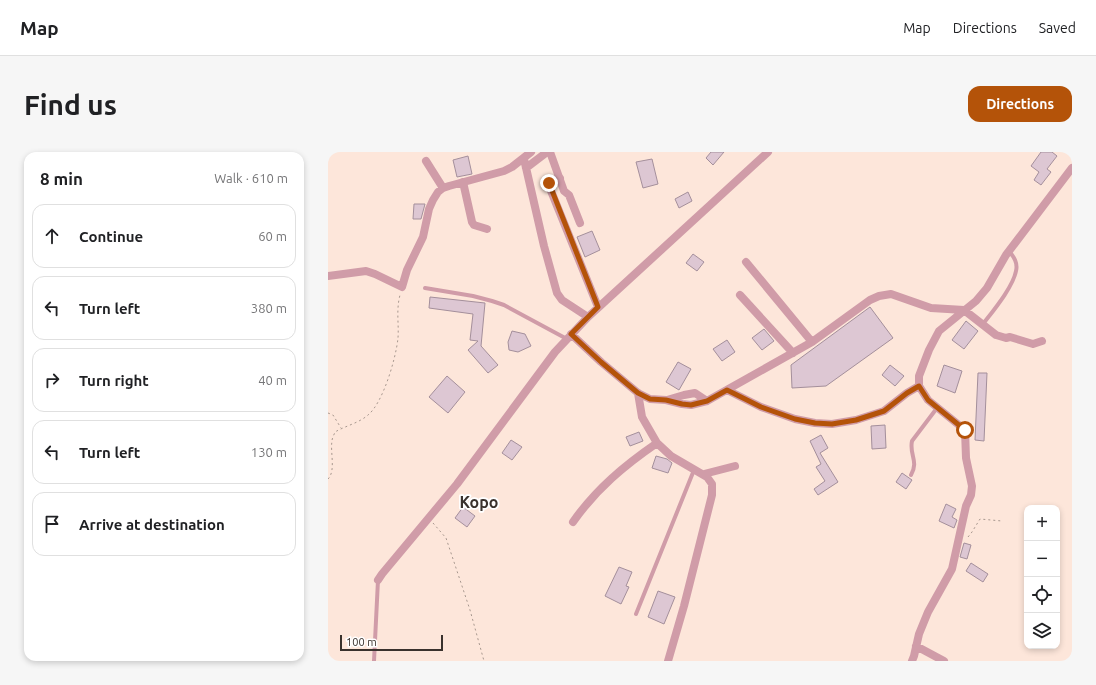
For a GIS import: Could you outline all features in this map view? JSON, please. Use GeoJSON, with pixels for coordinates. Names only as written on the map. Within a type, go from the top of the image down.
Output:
{"type":"FeatureCollection","features":[{"type":"Feature","properties":{"kind":"street"},"geometry":{"type":"LineString","coordinates":[[328,276],[366,271],[402,287],[409,265],[424,237],[432,203],[438,192],[443,188],[504,171],[531,152]]}},
{"type":"Feature","properties":{"kind":"street"},"geometry":{"type":"LineString","coordinates":[[526,168],[548,152],[560,178],[564,191],[568,194],[580,223]]}},
{"type":"Feature","properties":{"kind":"street"},"geometry":{"type":"LineString","coordinates":[[378,580],[429,518],[569,337],[598,307],[768,152]]}},
{"type":"Feature","properties":{"kind":"street"},"geometry":{"type":"LineString","coordinates":[[524,158],[556,293],[562,300],[588,317]]}},
{"type":"Feature","properties":{"kind":"street"},"geometry":{"type":"LineString","coordinates":[[426,161],[443,188]]}},
{"type":"Feature","properties":{"kind":"street"},"geometry":{"type":"LineString","coordinates":[[912,661],[919,634],[928,612],[950,574],[966,506],[972,489],[966,458],[965,430],[925,397],[919,386],[919,376],[934,338],[944,326],[976,301],[987,288],[1009,251],[1072,168]]}},
{"type":"Feature","properties":{"kind":"street"},"geometry":{"type":"LineString","coordinates":[[560,178],[548,183],[598,307]]}},
{"type":"Feature","properties":{"kind":"street"},"geometry":{"type":"LineString","coordinates":[[463,182],[472,222],[474,225],[487,229]]}},
{"type":"Feature","properties":{"kind":"street"},"geometry":{"type":"LineString","coordinates":[[557,206],[570,199]]}},
{"type":"Feature","properties":{"kind":"street"},"geometry":{"type":"LineString","coordinates":[[746,262],[812,342]]}},
{"type":"Feature","properties":{"kind":"street"},"geometry":{"type":"LineString","coordinates":[[569,337],[638,393],[650,399],[666,400],[686,405],[707,401],[794,353],[812,342],[870,300],[884,294],[897,295],[919,305],[931,308],[964,310],[996,335],[1006,338],[1010,337],[1033,344],[1042,341]]}},
{"type":"Feature","properties":{"kind":"street"},"geometry":{"type":"LineString","coordinates":[[740,295],[794,353]]}},
{"type":"Feature","properties":{"kind":"street"},"geometry":{"type":"LineString","coordinates":[[727,390],[761,407],[795,419],[815,423],[832,424],[856,420],[884,411],[907,393],[919,386]]}},
{"type":"Feature","properties":{"kind":"street"},"geometry":{"type":"LineString","coordinates":[[638,393],[642,417],[658,443],[671,456],[704,474],[712,484],[712,494],[684,606],[668,661]]}},
{"type":"Feature","properties":{"kind":"street"},"geometry":{"type":"LineString","coordinates":[[573,522],[591,498],[609,481],[632,460],[658,443]]}},
{"type":"Feature","properties":{"kind":"street"},"geometry":{"type":"LineString","coordinates":[[704,474],[735,466]]}},
{"type":"Feature","properties":{"kind":"street"},"geometry":{"type":"LineString","coordinates":[[916,646],[944,661]]}},
{"type":"Feature","properties":{"kind":"lane"},"geometry":{"type":"LineString","coordinates":[[983,325],[1010,285],[1017,270],[1015,258],[1009,251]]}},
{"type":"Feature","properties":{"kind":"lane"},"geometry":{"type":"LineString","coordinates":[[425,288],[473,296],[504,305],[569,337]]}},
{"type":"Feature","properties":{"kind":"lane"},"geometry":{"type":"LineString","coordinates":[[911,475],[915,464],[911,448],[912,441],[937,408]]}},
{"type":"Feature","properties":{"kind":"lane"},"geometry":{"type":"LineString","coordinates":[[636,614],[695,469]]}},
{"type":"Feature","properties":{"kind":"lane"},"geometry":{"type":"LineString","coordinates":[[374,661],[378,580]]}},
{"type":"Feature","properties":{"kind":"path"},"geometry":{"type":"LineString","coordinates":[[328,479],[330,477],[332,442],[335,432],[368,416],[384,388],[397,346],[397,304],[399,296]]}},
{"type":"Feature","properties":{"kind":"path"},"geometry":{"type":"LineString","coordinates":[[328,413],[333,415],[341,428]]}},
{"type":"Feature","properties":{"kind":"path"},"geometry":{"type":"LineString","coordinates":[[429,518],[446,538],[470,610],[484,661]]}},
{"type":"Feature","properties":{"kind":"path"},"geometry":{"type":"LineString","coordinates":[[958,543],[965,537],[969,536],[980,519],[1002,520]]}},
{"type":"Feature","properties":{"kind":"building"},"geometry":{"type":"Polygon","coordinates":[[[711,152],[724,152],[713,165],[706,158],[711,152]]]}},
{"type":"Feature","properties":{"kind":"building"},"geometry":{"type":"Polygon","coordinates":[[[1041,152],[1052,152],[1057,156],[1047,169],[1051,172],[1041,185],[1034,180],[1039,172],[1031,166],[1041,152]]]}},
{"type":"Feature","properties":{"kind":"building"},"geometry":{"type":"Polygon","coordinates":[[[468,156],[472,174],[457,177],[453,160],[468,156]]]}},
{"type":"Feature","properties":{"kind":"building"},"geometry":{"type":"Polygon","coordinates":[[[652,159],[658,184],[643,188],[636,162],[652,159]]]}},
{"type":"Feature","properties":{"kind":"building"},"geometry":{"type":"Polygon","coordinates":[[[688,192],[692,201],[679,208],[675,199],[688,192]]]}},
{"type":"Feature","properties":{"kind":"building"},"geometry":{"type":"Polygon","coordinates":[[[414,204],[425,204],[421,219],[413,219],[414,204]]]}},
{"type":"Feature","properties":{"kind":"building"},"geometry":{"type":"Polygon","coordinates":[[[592,231],[600,250],[585,257],[577,237],[592,231]]]}},
{"type":"Feature","properties":{"kind":"building"},"geometry":{"type":"Polygon","coordinates":[[[693,254],[704,262],[697,271],[686,263],[693,254]]]}},
{"type":"Feature","properties":{"kind":"building"},"geometry":{"type":"Polygon","coordinates":[[[430,297],[485,303],[481,346],[498,365],[488,373],[468,350],[478,341],[470,340],[473,314],[429,308],[430,297]]]}},
{"type":"Feature","properties":{"kind":"building"},"geometry":{"type":"Polygon","coordinates":[[[870,307],[893,338],[826,386],[792,388],[791,365],[870,307]]]}},
{"type":"Feature","properties":{"kind":"building"},"geometry":{"type":"Polygon","coordinates":[[[966,321],[978,331],[964,349],[952,340],[966,321]]]}},
{"type":"Feature","properties":{"kind":"building"},"geometry":{"type":"Polygon","coordinates":[[[764,329],[774,341],[762,350],[752,338],[764,329]]]}},
{"type":"Feature","properties":{"kind":"building"},"geometry":{"type":"Polygon","coordinates":[[[512,331],[525,334],[531,346],[518,352],[509,350],[508,342],[512,331]]]}},
{"type":"Feature","properties":{"kind":"building"},"geometry":{"type":"Polygon","coordinates":[[[727,340],[735,352],[722,361],[713,349],[727,340]]]}},
{"type":"Feature","properties":{"kind":"building"},"geometry":{"type":"Polygon","coordinates":[[[678,362],[691,369],[679,390],[666,382],[678,362]]]}},
{"type":"Feature","properties":{"kind":"building"},"geometry":{"type":"Polygon","coordinates":[[[890,365],[904,376],[895,386],[882,375],[890,365]]]}},
{"type":"Feature","properties":{"kind":"building"},"geometry":{"type":"Polygon","coordinates":[[[944,365],[962,371],[955,393],[937,386],[944,365]]]}},
{"type":"Feature","properties":{"kind":"building"},"geometry":{"type":"Polygon","coordinates":[[[978,373],[987,373],[984,441],[975,440],[978,373]]]}},
{"type":"Feature","properties":{"kind":"building"},"geometry":{"type":"Polygon","coordinates":[[[447,376],[465,392],[448,413],[429,397],[447,376]]]}},
{"type":"Feature","properties":{"kind":"building"},"geometry":{"type":"Polygon","coordinates":[[[885,425],[886,448],[872,449],[871,426],[885,425]]]}},
{"type":"Feature","properties":{"kind":"building"},"geometry":{"type":"Polygon","coordinates":[[[639,432],[643,441],[630,446],[626,437],[639,432]]]}},
{"type":"Feature","properties":{"kind":"building"},"geometry":{"type":"Polygon","coordinates":[[[821,435],[828,448],[820,453],[838,482],[818,495],[814,489],[825,481],[816,467],[821,464],[810,441],[821,435]]]}},
{"type":"Feature","properties":{"kind":"building"},"geometry":{"type":"Polygon","coordinates":[[[511,440],[522,447],[512,460],[502,453],[511,440]]]}},
{"type":"Feature","properties":{"kind":"building"},"geometry":{"type":"Polygon","coordinates":[[[656,456],[667,459],[672,463],[668,473],[652,468],[656,456]]]}},
{"type":"Feature","properties":{"kind":"building"},"geometry":{"type":"Polygon","coordinates":[[[902,473],[912,480],[906,489],[896,482],[902,473]]]}},
{"type":"Feature","properties":{"kind":"building"},"geometry":{"type":"Polygon","coordinates":[[[946,504],[956,509],[952,517],[957,520],[954,528],[939,521],[946,504]]]}},
{"type":"Feature","properties":{"kind":"building"},"geometry":{"type":"Polygon","coordinates":[[[463,507],[475,516],[467,527],[455,518],[463,507]]]}},
{"type":"Feature","properties":{"kind":"building"},"geometry":{"type":"Polygon","coordinates":[[[964,543],[971,545],[967,559],[960,557],[964,543]]]}},
{"type":"Feature","properties":{"kind":"building"},"geometry":{"type":"Polygon","coordinates":[[[971,563],[988,574],[983,582],[966,571],[971,563]]]}},
{"type":"Feature","properties":{"kind":"building"},"geometry":{"type":"Polygon","coordinates":[[[619,567],[632,572],[626,586],[629,587],[621,604],[605,596],[619,567]]]}},
{"type":"Feature","properties":{"kind":"building"},"geometry":{"type":"Polygon","coordinates":[[[658,591],[675,597],[664,624],[648,617],[658,591]]]}},
{"type":"Feature","properties":{"kind":"district","name":"Kopo"},"geometry":{"type":"Point","coordinates":[479,502]}},
{"type":"Feature","properties":{"kind":"route"},"geometry":{"type":"LineString","coordinates":[[549,183],[598,307],[571,334],[638,393],[650,399],[666,400],[691,405],[707,401],[727,390],[761,407],[795,419],[815,423],[832,424],[856,420],[884,411],[895,404],[907,393],[919,386],[928,400],[965,430]]}}]}
